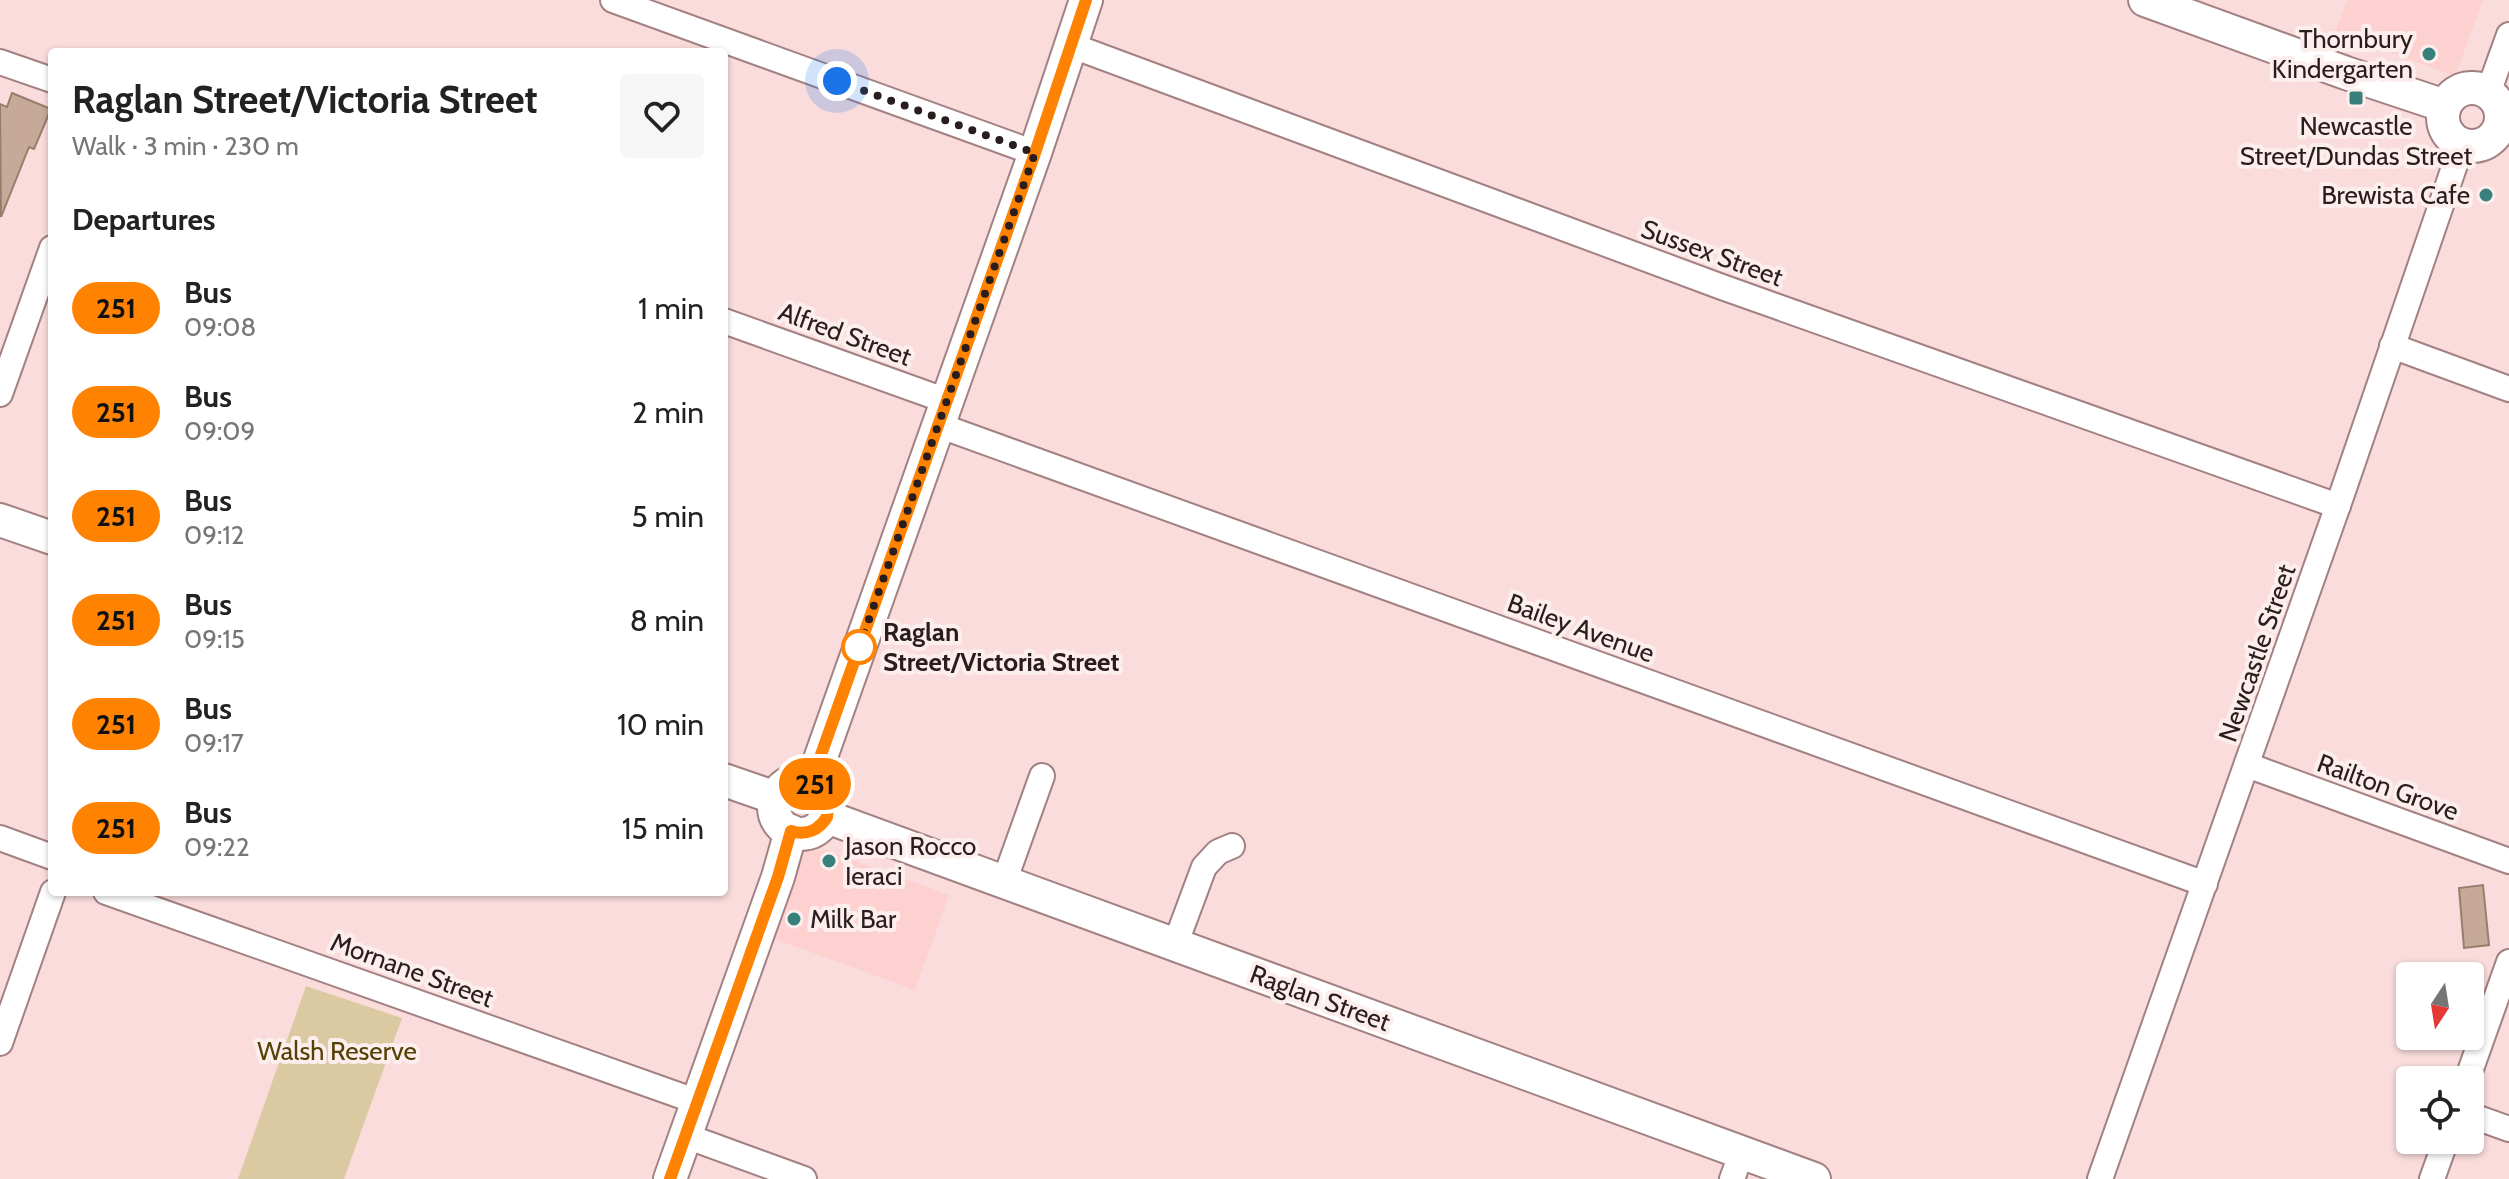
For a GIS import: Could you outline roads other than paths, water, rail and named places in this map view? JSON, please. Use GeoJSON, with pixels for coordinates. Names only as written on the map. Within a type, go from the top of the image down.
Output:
{"type":"FeatureCollection","features":[{"type":"Feature","properties":{"kind":"street"},"geometry":{"type":"LineString","coordinates":[[613,0],[1035,153]]}},
{"type":"Feature","properties":{"kind":"street"},"geometry":{"type":"LineString","coordinates":[[812,782],[1035,153],[1086,0]]}},
{"type":"Feature","properties":{"kind":"street"},"geometry":{"type":"LineString","coordinates":[[2145,0],[2445,106]]}},
{"type":"Feature","properties":{"kind":"street"},"geometry":{"type":"LineString","coordinates":[[2488,93],[2509,35]]}},
{"type":"Feature","properties":{"kind":"street","name":"Sussex Street"},"geometry":{"type":"LineString","coordinates":[[1070,45],[1722,287],[2338,506]]}},
{"type":"Feature","properties":{"kind":"street"},"geometry":{"type":"LineString","coordinates":[[0,62],[48,79]]}},
{"type":"Feature","properties":{"kind":"street"},"geometry":{"type":"LineString","coordinates":[[2463,89],[2480,89],[2494,98],[2504,131],[2479,145],[2462,144],[2447,132],[2445,106],[2455,93],[2463,89]]}},
{"type":"Feature","properties":{"kind":"street","name":"Newcastle Street"},"geometry":{"type":"LineString","coordinates":[[2100,1179],[2338,506],[2462,144]]}},
{"type":"Feature","properties":{"kind":"street"},"geometry":{"type":"LineString","coordinates":[[0,394],[48,259]]}},
{"type":"Feature","properties":{"kind":"street","name":"Alfred Street"},"geometry":{"type":"LineString","coordinates":[[728,323],[942,413]]}},
{"type":"Feature","properties":{"kind":"street"},"geometry":{"type":"LineString","coordinates":[[2392,346],[2509,389]]}},
{"type":"Feature","properties":{"kind":"street","name":"Bailey Avenue"},"geometry":{"type":"LineString","coordinates":[[942,413],[2205,884]]}},
{"type":"Feature","properties":{"kind":"street"},"geometry":{"type":"LineString","coordinates":[[0,520],[48,537]]}},
{"type":"Feature","properties":{"kind":"street","name":"Railton Grove"},"geometry":{"type":"LineString","coordinates":[[2247,765],[2509,861]]}},
{"type":"Feature","properties":{"kind":"street"},"geometry":{"type":"LineString","coordinates":[[1004,882],[1042,776]]}},
{"type":"Feature","properties":{"kind":"street"},"geometry":{"type":"LineString","coordinates":[[794,780],[812,782],[824,793],[827,817],[812,831],[791,831],[779,821],[774,806],[776,798],[780,790],[794,780]]}},
{"type":"Feature","properties":{"kind":"street"},"geometry":{"type":"LineString","coordinates":[[728,781],[776,798]]}},
{"type":"Feature","properties":{"kind":"street","name":"Raglan Street"},"geometry":{"type":"LineString","coordinates":[[827,817],[1175,945],[1737,1166],[1814,1179]]}},
{"type":"Feature","properties":{"kind":"street"},"geometry":{"type":"LineString","coordinates":[[670,1179],[778,877],[791,831]]}},
{"type":"Feature","properties":{"kind":"street"},"geometry":{"type":"LineString","coordinates":[[0,838],[48,856]]}},
{"type":"Feature","properties":{"kind":"street"},"geometry":{"type":"LineString","coordinates":[[1175,945],[1204,867],[1218,852],[1232,846]]}},
{"type":"Feature","properties":{"kind":"street"},"geometry":{"type":"LineString","coordinates":[[0,1043],[52,896]]}},
{"type":"Feature","properties":{"kind":"street","name":"Mornane Street"},"geometry":{"type":"LineString","coordinates":[[117,896],[698,1102]]}},
{"type":"Feature","properties":{"kind":"street"},"geometry":{"type":"LineString","coordinates":[[2472,1066],[2509,962]]}},
{"type":"Feature","properties":{"kind":"street"},"geometry":{"type":"LineString","coordinates":[[2484,1120],[2509,1129]]}},
{"type":"Feature","properties":{"kind":"street"},"geometry":{"type":"LineString","coordinates":[[686,1136],[804,1179]]}},
{"type":"Feature","properties":{"kind":"street"},"geometry":{"type":"LineString","coordinates":[[2432,1179],[2441,1154]]}},
{"type":"Feature","properties":{"kind":"place","name":"Thornbury Kindergarten"},"geometry":{"type":"Point","coordinates":[2429,54]}},
{"type":"Feature","properties":{"kind":"place","name":"Newcastle Street/Dundas Street"},"geometry":{"type":"Point","coordinates":[2356,98]}},
{"type":"Feature","properties":{"kind":"place","name":"Brewista Cafe"},"geometry":{"type":"Point","coordinates":[2486,195]}},
{"type":"Feature","properties":{"kind":"place","name":"Raglan Street/Victoria Street"},"geometry":{"type":"Point","coordinates":[859,647]}},
{"type":"Feature","properties":{"kind":"place","name":"Jason Rocco Ieraci"},"geometry":{"type":"Point","coordinates":[829,861]}},
{"type":"Feature","properties":{"kind":"place","name":"Milk Bar"},"geometry":{"type":"Point","coordinates":[794,919]}},
{"type":"Feature","properties":{"kind":"park label","name":"Walsh Reserve"},"geometry":{"type":"Point","coordinates":[337,1051]}}]}
